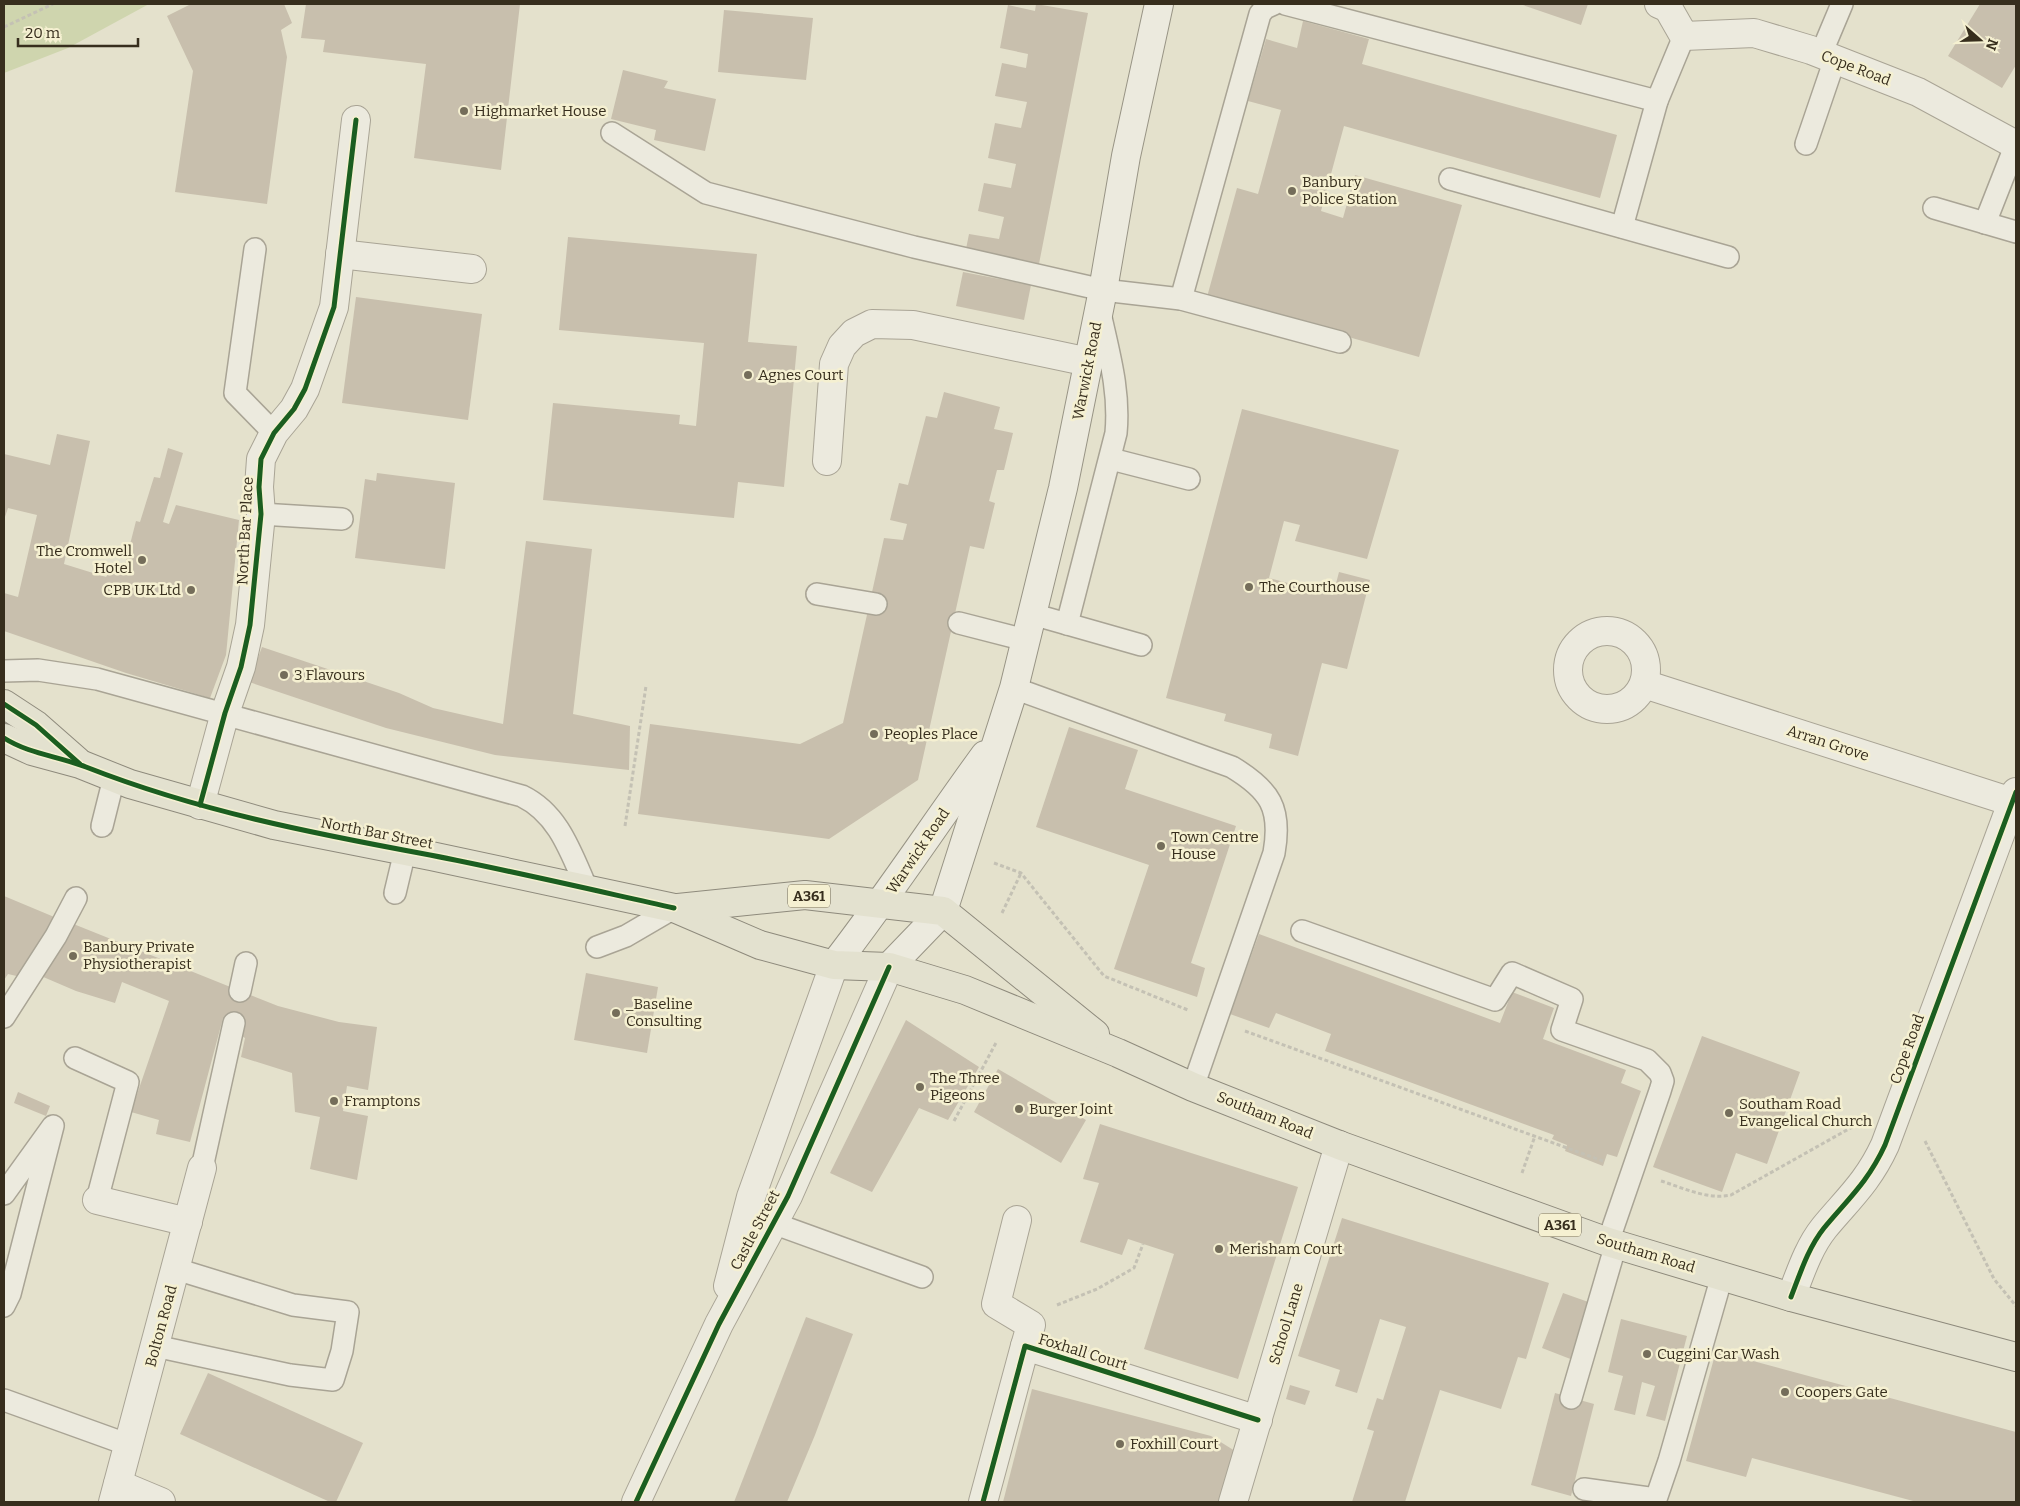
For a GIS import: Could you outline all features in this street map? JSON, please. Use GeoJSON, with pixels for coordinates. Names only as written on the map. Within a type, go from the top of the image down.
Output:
{"type":"FeatureCollection","features":[{"type":"Feature","properties":{"kind":"main road","name":"North Bar Street"},"geometry":{"type":"LineString","coordinates":[[4,704],[36,725],[80,764]]}},
{"type":"Feature","properties":{"kind":"main road","name":"North Bar Street"},"geometry":{"type":"LineString","coordinates":[[4,738],[32,751],[80,764],[114,778],[200,805],[274,825],[674,908],[760,945],[834,965],[889,967]]}},
{"type":"Feature","properties":{"kind":"main road","name":"North Bar Street"},"geometry":{"type":"LineString","coordinates":[[674,908],[805,895],[943,912]]}},
{"type":"Feature","properties":{"kind":"main road","name":"Southam Road"},"geometry":{"type":"LineString","coordinates":[[943,912],[1118,1053]]}},
{"type":"Feature","properties":{"kind":"main road","name":"Southam Road"},"geometry":{"type":"LineString","coordinates":[[889,967],[964,990],[1118,1053],[1193,1087],[1339,1145],[1612,1243],[1791,1297],[2016,1357]]}},
{"type":"Feature","properties":{"kind":"street","name":"Warwick Road"},"geometry":{"type":"LineString","coordinates":[[889,967],[943,912],[1014,688],[1063,488],[1101,301],[1126,156],[1159,4]]}},
{"type":"Feature","properties":{"kind":"street"},"geometry":{"type":"LineString","coordinates":[[1659,4],[1668,8],[1684,36]]}},
{"type":"Feature","properties":{"kind":"street","name":"Cope Road"},"geometry":{"type":"LineString","coordinates":[[1684,36],[1754,32],[1828,56],[1918,92],[2016,145]]}},
{"type":"Feature","properties":{"kind":"street","name":"North Bar Place"},"geometry":{"type":"LineString","coordinates":[[200,805],[225,714],[241,667],[250,625],[261,514],[258,487],[261,459],[274,433],[294,409],[305,389],[334,307],[356,120]]}},
{"type":"Feature","properties":{"kind":"street"},"geometry":{"type":"LineString","coordinates":[[340,254],[472,269]]}},
{"type":"Feature","properties":{"kind":"street"},"geometry":{"type":"LineString","coordinates":[[827,460],[834,364],[842,346],[854,333],[872,324],[913,325],[1089,362]]}},
{"type":"Feature","properties":{"kind":"street","name":"Arran Grove"},"geometry":{"type":"LineString","coordinates":[[1644,684],[2014,797]]}},
{"type":"Feature","properties":{"kind":"street","name":"Warwick Road"},"geometry":{"type":"LineString","coordinates":[[834,965],[882,904],[921,843],[999,735]]}},
{"type":"Feature","properties":{"kind":"street","name":"Cope Road"},"geometry":{"type":"LineString","coordinates":[[1791,1297],[1814,1243],[1824,1228],[1862,1186],[1876,1165],[2014,797]]}},
{"type":"Feature","properties":{"kind":"street","name":"Castle Street"},"geometry":{"type":"LineString","coordinates":[[719,1324],[751,1197],[834,965]]}},
{"type":"Feature","properties":{"kind":"street","name":"Castle Street"},"geometry":{"type":"LineString","coordinates":[[636,1502],[719,1324],[774,1224],[815,1138],[889,967]]}},
{"type":"Feature","properties":{"kind":"street","name":"School Lane"},"geometry":{"type":"LineString","coordinates":[[1234,1502],[1339,1145]]}},
{"type":"Feature","properties":{"kind":"street","name":"Bolton Road"},"geometry":{"type":"LineString","coordinates":[[161,1502],[115,1493],[202,1168]]}},
{"type":"Feature","properties":{"kind":"street"},"geometry":{"type":"LineString","coordinates":[[97,1200],[188,1222]]}},
{"type":"Feature","properties":{"kind":"street"},"geometry":{"type":"LineString","coordinates":[[1017,1220],[996,1304],[1028,1336]]}},
{"type":"Feature","properties":{"kind":"street","name":"Foxhall Court"},"geometry":{"type":"LineString","coordinates":[[983,1502],[1028,1336],[1258,1420]]}},
{"type":"Feature","properties":{"kind":"lane"},"geometry":{"type":"LineString","coordinates":[[1181,298],[1260,14],[1265,8],[1274,4]]}},
{"type":"Feature","properties":{"kind":"lane"},"geometry":{"type":"LineString","coordinates":[[1285,4],[1656,101]]}},
{"type":"Feature","properties":{"kind":"lane"},"geometry":{"type":"LineString","coordinates":[[1806,144],[1842,4]]}},
{"type":"Feature","properties":{"kind":"lane"},"geometry":{"type":"LineString","coordinates":[[1622,227],[1656,101],[1684,36]]}},
{"type":"Feature","properties":{"kind":"lane"},"geometry":{"type":"LineString","coordinates":[[612,134],[706,193],[914,247],[1101,301],[1181,298],[1340,342]]}},
{"type":"Feature","properties":{"kind":"lane"},"geometry":{"type":"LineString","coordinates":[[1985,223],[2016,145]]}},
{"type":"Feature","properties":{"kind":"lane"},"geometry":{"type":"LineString","coordinates":[[1450,179],[1728,257]]}},
{"type":"Feature","properties":{"kind":"lane"},"geometry":{"type":"LineString","coordinates":[[1934,208],[2016,232]]}},
{"type":"Feature","properties":{"kind":"lane"},"geometry":{"type":"LineString","coordinates":[[255,249],[235,393],[274,433]]}},
{"type":"Feature","properties":{"kind":"lane"},"geometry":{"type":"LineString","coordinates":[[1067,624],[1110,459],[1118,408],[1115,379],[1101,301]]}},
{"type":"Feature","properties":{"kind":"lane"},"geometry":{"type":"LineString","coordinates":[[1110,459],[1189,479]]}},
{"type":"Feature","properties":{"kind":"lane"},"geometry":{"type":"LineString","coordinates":[[261,514],[342,519]]}},
{"type":"Feature","properties":{"kind":"lane"},"geometry":{"type":"LineString","coordinates":[[817,594],[876,604]]}},
{"type":"Feature","properties":{"kind":"lane"},"geometry":{"type":"LineString","coordinates":[[1032,614],[1141,645]]}},
{"type":"Feature","properties":{"kind":"lane"},"geometry":{"type":"LineString","coordinates":[[959,623],[1025,640]]}},
{"type":"Feature","properties":{"kind":"lane"},"geometry":{"type":"LineString","coordinates":[[4,671],[38,670],[89,678],[522,796],[536,803],[562,832],[587,889]]}},
{"type":"Feature","properties":{"kind":"lane"},"geometry":{"type":"LineString","coordinates":[[1014,688],[1232,767],[1262,789],[1273,803],[1277,835],[1274,853],[1193,1087]]}},
{"type":"Feature","properties":{"kind":"lane"},"geometry":{"type":"LineString","coordinates":[[102,826],[114,778]]}},
{"type":"Feature","properties":{"kind":"lane"},"geometry":{"type":"LineString","coordinates":[[395,894],[405,851]]}},
{"type":"Feature","properties":{"kind":"lane"},"geometry":{"type":"LineString","coordinates":[[4,1016],[56,936],[76,898]]}},
{"type":"Feature","properties":{"kind":"lane"},"geometry":{"type":"LineString","coordinates":[[597,947],[626,936],[674,908]]}},
{"type":"Feature","properties":{"kind":"lane"},"geometry":{"type":"LineString","coordinates":[[1302,931],[1495,1000],[1512,973],[1572,999],[1562,1030],[1637,1055],[1654,1065],[1660,1073],[1663,1081],[1633,1171],[1612,1243],[1571,1398]]}},
{"type":"Feature","properties":{"kind":"lane"},"geometry":{"type":"LineString","coordinates":[[240,991],[246,963]]}},
{"type":"Feature","properties":{"kind":"lane"},"geometry":{"type":"LineString","coordinates":[[202,1168],[234,1022]]}},
{"type":"Feature","properties":{"kind":"lane"},"geometry":{"type":"LineString","coordinates":[[75,1058],[128,1082],[97,1200]]}},
{"type":"Feature","properties":{"kind":"lane"},"geometry":{"type":"LineString","coordinates":[[4,1194],[53,1126],[6,1297]]}},
{"type":"Feature","properties":{"kind":"lane"},"geometry":{"type":"LineString","coordinates":[[747,1214],[922,1276]]}},
{"type":"Feature","properties":{"kind":"lane"},"geometry":{"type":"LineString","coordinates":[[155,1346],[290,1375],[333,1380],[342,1350],[348,1312],[293,1305],[176,1269]]}},
{"type":"Feature","properties":{"kind":"lane"},"geometry":{"type":"LineString","coordinates":[[1584,1489],[1656,1499],[1669,1461],[1722,1276]]}},
{"type":"Feature","properties":{"kind":"lane"},"geometry":{"type":"LineString","coordinates":[[4,1400],[129,1445]]}},
{"type":"Feature","properties":{"kind":"path"},"geometry":{"type":"LineString","coordinates":[[4,27],[53,4]]}},
{"type":"Feature","properties":{"kind":"path"},"geometry":{"type":"LineString","coordinates":[[625,826],[646,686]]}},
{"type":"Feature","properties":{"kind":"path"},"geometry":{"type":"LineString","coordinates":[[962,851],[1021,873],[1104,976],[1216,1021],[1706,1196],[1726,1196],[1861,1122],[1866,1110],[1918,1129],[1994,1279],[2016,1306]]}},
{"type":"Feature","properties":{"kind":"path"},"geometry":{"type":"LineString","coordinates":[[986,946],[1021,873]]}},
{"type":"Feature","properties":{"kind":"path"},"geometry":{"type":"LineString","coordinates":[[954,1121],[1014,1010]]}},
{"type":"Feature","properties":{"kind":"path"},"geometry":{"type":"LineString","coordinates":[[1028,1336],[1061,1302],[1097,1289],[1134,1268],[1143,1244]]}},
{"type":"Feature","properties":{"kind":"green space"},"geometry":{"type":"Polygon","coordinates":[[[4,4],[149,4],[68,48],[4,73],[4,4]]]}},
{"type":"Feature","properties":{"kind":"building"},"geometry":{"type":"Polygon","coordinates":[[[191,4],[284,4],[292,23],[281,30],[287,57],[267,204],[175,192],[193,71],[167,16],[191,4]]]}},
{"type":"Feature","properties":{"kind":"building","name":"Highmarket House"},"geometry":{"type":"Polygon","coordinates":[[[306,4],[520,4],[501,170],[414,158],[426,64],[323,52],[325,40],[301,38],[306,4]]]}},
{"type":"Feature","properties":{"kind":"building"},"geometry":{"type":"Polygon","coordinates":[[[1036,4],[1088,13],[1038,269],[965,254],[969,234],[999,239],[1004,217],[978,211],[984,183],[1011,188],[1016,164],[988,158],[995,123],[1021,128],[1027,102],[995,96],[1002,63],[1026,68],[1028,54],[1000,48],[1008,5],[1035,11],[1036,4]]]}},
{"type":"Feature","properties":{"kind":"building"},"geometry":{"type":"Polygon","coordinates":[[[1520,4],[1588,4],[1581,25],[1520,4]]]}},
{"type":"Feature","properties":{"kind":"building"},"geometry":{"type":"Polygon","coordinates":[[[1980,4],[2016,4],[2016,65],[2002,88],[1948,56],[1980,4]]]}},
{"type":"Feature","properties":{"kind":"building"},"geometry":{"type":"Polygon","coordinates":[[[724,10],[813,18],[806,80],[718,72],[724,10]]]}},
{"type":"Feature","properties":{"kind":"building","name":"Banbury Police Station"},"geometry":{"type":"Polygon","coordinates":[[[1303,21],[1369,39],[1362,64],[1617,135],[1600,198],[1344,126],[1321,211],[1343,218],[1355,175],[1462,205],[1419,357],[1207,297],[1237,188],[1258,194],[1281,110],[1248,101],[1266,39],[1297,48],[1303,21]]]}},
{"type":"Feature","properties":{"kind":"building"},"geometry":{"type":"Polygon","coordinates":[[[623,70],[668,81],[664,88],[716,99],[705,151],[654,140],[656,130],[611,119],[623,70]]]}},
{"type":"Feature","properties":{"kind":"building","name":"Agnes Court"},"geometry":{"type":"Polygon","coordinates":[[[568,237],[757,254],[748,342],[797,346],[784,487],[738,482],[734,518],[543,500],[553,403],[680,415],[679,424],[696,426],[704,343],[559,330],[568,237]]]}},
{"type":"Feature","properties":{"kind":"building"},"geometry":{"type":"Polygon","coordinates":[[[963,272],[1031,285],[1024,320],[956,306],[963,272]]]}},
{"type":"Feature","properties":{"kind":"building"},"geometry":{"type":"Polygon","coordinates":[[[356,297],[482,314],[468,420],[342,403],[356,297]]]}},
{"type":"Feature","properties":{"kind":"building","name":"Peoples Place"},"geometry":{"type":"Polygon","coordinates":[[[944,392],[1000,407],[994,429],[1013,433],[1004,470],[997,470],[989,501],[995,503],[984,549],[970,546],[918,780],[829,839],[638,814],[650,724],[800,744],[843,723],[884,538],[903,540],[907,524],[890,520],[899,483],[908,485],[926,416],[937,418],[944,392]]]}},
{"type":"Feature","properties":{"kind":"building","name":"The Courthouse"},"geometry":{"type":"Polygon","coordinates":[[[1242,409],[1399,450],[1367,559],[1295,541],[1300,525],[1284,521],[1269,578],[1333,595],[1339,572],[1370,580],[1347,669],[1322,663],[1298,756],[1269,748],[1272,734],[1224,721],[1226,714],[1166,698],[1242,409]]]}},
{"type":"Feature","properties":{"kind":"building"},"geometry":{"type":"Polygon","coordinates":[[[57,434],[90,441],[64,564],[106,577],[115,564],[124,568],[136,521],[140,522],[154,477],[160,478],[168,448],[183,453],[163,522],[169,524],[176,505],[239,520],[226,655],[210,698],[126,673],[4,631],[4,593],[18,597],[37,515],[8,508],[4,520],[4,454],[50,465],[57,434]]]}},
{"type":"Feature","properties":{"kind":"building"},"geometry":{"type":"Polygon","coordinates":[[[377,473],[455,483],[445,569],[355,558],[365,479],[376,481],[377,473]]]}},
{"type":"Feature","properties":{"kind":"building"},"geometry":{"type":"Polygon","coordinates":[[[526,541],[592,549],[573,714],[630,726],[629,770],[495,755],[386,728],[249,682],[262,647],[399,693],[433,708],[503,724],[526,541]]]}},
{"type":"Feature","properties":{"kind":"building","name":"Town Centre House"},"geometry":{"type":"Polygon","coordinates":[[[1069,727],[1138,750],[1125,789],[1236,826],[1191,963],[1205,968],[1197,997],[1114,969],[1149,865],[1036,827],[1069,727]]]}},
{"type":"Feature","properties":{"kind":"building"},"geometry":{"type":"Polygon","coordinates":[[[4,896],[59,919],[25,978],[8,974],[4,980],[4,896]]]}},
{"type":"Feature","properties":{"kind":"building"},"geometry":{"type":"Polygon","coordinates":[[[71,923],[278,1006],[339,1022],[377,1027],[368,1090],[347,1086],[343,1111],[368,1116],[357,1180],[310,1169],[320,1117],[295,1112],[292,1073],[241,1057],[245,1038],[240,1035],[242,1025],[223,1018],[190,1142],[156,1134],[159,1120],[131,1112],[169,1001],[122,982],[115,1003],[76,991],[41,976],[71,923]]]}},
{"type":"Feature","properties":{"kind":"building"},"geometry":{"type":"Polygon","coordinates":[[[1259,934],[1500,1023],[1512,992],[1554,1008],[1543,1039],[1626,1070],[1621,1083],[1641,1091],[1617,1157],[1607,1154],[1603,1166],[1565,1151],[1567,1145],[1552,1139],[1554,1135],[1325,1051],[1331,1034],[1276,1013],[1269,1028],[1230,1014],[1259,934]]]}},
{"type":"Feature","properties":{"kind":"building","name":"_Baseline Consulting"},"geometry":{"type":"Polygon","coordinates":[[[586,973],[658,987],[647,1053],[574,1040],[586,973]]]}},
{"type":"Feature","properties":{"kind":"building","name":"The Three Pigeons"},"geometry":{"type":"Polygon","coordinates":[[[906,1020],[979,1067],[948,1120],[919,1108],[872,1192],[830,1173],[906,1020]]]}},
{"type":"Feature","properties":{"kind":"building","name":"Southam Road Evangelical Church"},"geometry":{"type":"Polygon","coordinates":[[[1702,1036],[1800,1072],[1767,1164],[1736,1153],[1722,1192],[1653,1167],[1702,1036]]]}},
{"type":"Feature","properties":{"kind":"building"},"geometry":{"type":"Polygon","coordinates":[[[998,1069],[1086,1120],[1061,1163],[974,1112],[998,1069]]]}},
{"type":"Feature","properties":{"kind":"building"},"geometry":{"type":"Polygon","coordinates":[[[18,1092],[50,1106],[46,1116],[14,1103],[18,1092]]]}},
{"type":"Feature","properties":{"kind":"building","name":"Merisham Court"},"geometry":{"type":"Polygon","coordinates":[[[1100,1124],[1298,1187],[1238,1379],[1144,1349],[1174,1254],[1128,1239],[1122,1255],[1080,1242],[1099,1183],[1083,1179],[1100,1124]]]}},
{"type":"Feature","properties":{"kind":"building"},"geometry":{"type":"Polygon","coordinates":[[[1342,1218],[1549,1283],[1526,1359],[1518,1357],[1501,1409],[1440,1390],[1405,1502],[1352,1502],[1374,1431],[1367,1429],[1377,1398],[1383,1400],[1406,1327],[1380,1319],[1357,1393],[1335,1386],[1340,1370],[1298,1356],[1342,1218]]]}},
{"type":"Feature","properties":{"kind":"building"},"geometry":{"type":"Polygon","coordinates":[[[1563,1293],[1594,1304],[1573,1360],[1542,1348],[1563,1293]]]}},
{"type":"Feature","properties":{"kind":"building"},"geometry":{"type":"Polygon","coordinates":[[[806,1317],[853,1334],[815,1435],[787,1502],[734,1502],[806,1317]]]}},
{"type":"Feature","properties":{"kind":"building","name":"Cuggini Car Wash"},"geometry":{"type":"Polygon","coordinates":[[[1621,1319],[1687,1336],[1665,1421],[1646,1416],[1655,1386],[1642,1382],[1635,1415],[1614,1410],[1623,1376],[1608,1372],[1621,1319]]]}},
{"type":"Feature","properties":{"kind":"building","name":"Coopers Gate"},"geometry":{"type":"Polygon","coordinates":[[[1716,1351],[2016,1432],[2016,1502],[1917,1502],[1752,1458],[1746,1477],[1686,1461],[1716,1351]]]}},
{"type":"Feature","properties":{"kind":"building"},"geometry":{"type":"Polygon","coordinates":[[[208,1373],[363,1443],[336,1502],[330,1502],[180,1434],[208,1373]]]}},
{"type":"Feature","properties":{"kind":"building"},"geometry":{"type":"Polygon","coordinates":[[[1290,1385],[1310,1391],[1305,1405],[1286,1399],[1290,1385]]]}},
{"type":"Feature","properties":{"kind":"building","name":"Foxhill Court"},"geometry":{"type":"Polygon","coordinates":[[[1032,1389],[1211,1436],[1235,1451],[1221,1502],[1003,1502],[1032,1389]]]}},
{"type":"Feature","properties":{"kind":"building"},"geometry":{"type":"Polygon","coordinates":[[[1555,1393],[1594,1404],[1571,1496],[1531,1485],[1555,1393]]]}},
{"type":"Feature","properties":{"kind":"cycle path"},"geometry":{"type":"LineString","coordinates":[[200,805],[225,713],[241,667],[250,625],[261,514],[259,487],[261,459],[274,433],[294,409],[305,389],[334,307],[356,120]]}},
{"type":"Feature","properties":{"kind":"cycle path"},"geometry":{"type":"LineString","coordinates":[[4,704],[36,725],[80,764]]}},
{"type":"Feature","properties":{"kind":"cycle path"},"geometry":{"type":"LineString","coordinates":[[4,738],[23,748],[75,763],[128,783],[255,819],[674,908]]}},
{"type":"Feature","properties":{"kind":"cycle path"},"geometry":{"type":"LineString","coordinates":[[1791,1297],[1813,1244],[1824,1228],[1865,1180],[1885,1145],[2016,792]]}},
{"type":"Feature","properties":{"kind":"cycle path"},"geometry":{"type":"LineString","coordinates":[[636,1502],[719,1324],[788,1196],[889,967]]}},
{"type":"Feature","properties":{"kind":"cycle path"},"geometry":{"type":"LineString","coordinates":[[983,1502],[1025,1346],[1258,1420]]}},
{"type":"Feature","properties":{"kind":"place","name":"Highmarket House"},"geometry":{"type":"Point","coordinates":[464,111]}},
{"type":"Feature","properties":{"kind":"place","name":"Banbury Police Station"},"geometry":{"type":"Point","coordinates":[1292,191]}},
{"type":"Feature","properties":{"kind":"place","name":"Agnes Court"},"geometry":{"type":"Point","coordinates":[748,375]}},
{"type":"Feature","properties":{"kind":"place","name":"The Cromwell Hotel"},"geometry":{"type":"Point","coordinates":[142,560]}},
{"type":"Feature","properties":{"kind":"place","name":"The Courthouse"},"geometry":{"type":"Point","coordinates":[1249,587]}},
{"type":"Feature","properties":{"kind":"place","name":"CPB UK Ltd"},"geometry":{"type":"Point","coordinates":[191,590]}},
{"type":"Feature","properties":{"kind":"place","name":"3 Flavours"},"geometry":{"type":"Point","coordinates":[284,675]}},
{"type":"Feature","properties":{"kind":"place","name":"Peoples Place"},"geometry":{"type":"Point","coordinates":[874,734]}},
{"type":"Feature","properties":{"kind":"place","name":"Town Centre House"},"geometry":{"type":"Point","coordinates":[1161,846]}},
{"type":"Feature","properties":{"kind":"place","name":"Banbury Private Physiotherapist"},"geometry":{"type":"Point","coordinates":[73,956]}},
{"type":"Feature","properties":{"kind":"place","name":"_Baseline Consulting"},"geometry":{"type":"Point","coordinates":[616,1013]}},
{"type":"Feature","properties":{"kind":"place","name":"The Three Pigeons"},"geometry":{"type":"Point","coordinates":[920,1087]}},
{"type":"Feature","properties":{"kind":"place","name":"Framptons"},"geometry":{"type":"Point","coordinates":[334,1101]}},
{"type":"Feature","properties":{"kind":"place","name":"Burger Joint"},"geometry":{"type":"Point","coordinates":[1019,1109]}},
{"type":"Feature","properties":{"kind":"place","name":"Southam Road Evangelical Church"},"geometry":{"type":"Point","coordinates":[1729,1113]}},
{"type":"Feature","properties":{"kind":"place","name":"Merisham Court"},"geometry":{"type":"Point","coordinates":[1219,1249]}},
{"type":"Feature","properties":{"kind":"place","name":"Cuggini Car Wash"},"geometry":{"type":"Point","coordinates":[1647,1354]}},
{"type":"Feature","properties":{"kind":"place","name":"Coopers Gate"},"geometry":{"type":"Point","coordinates":[1785,1392]}},
{"type":"Feature","properties":{"kind":"place","name":"Foxhill Court"},"geometry":{"type":"Point","coordinates":[1120,1444]}}]}
